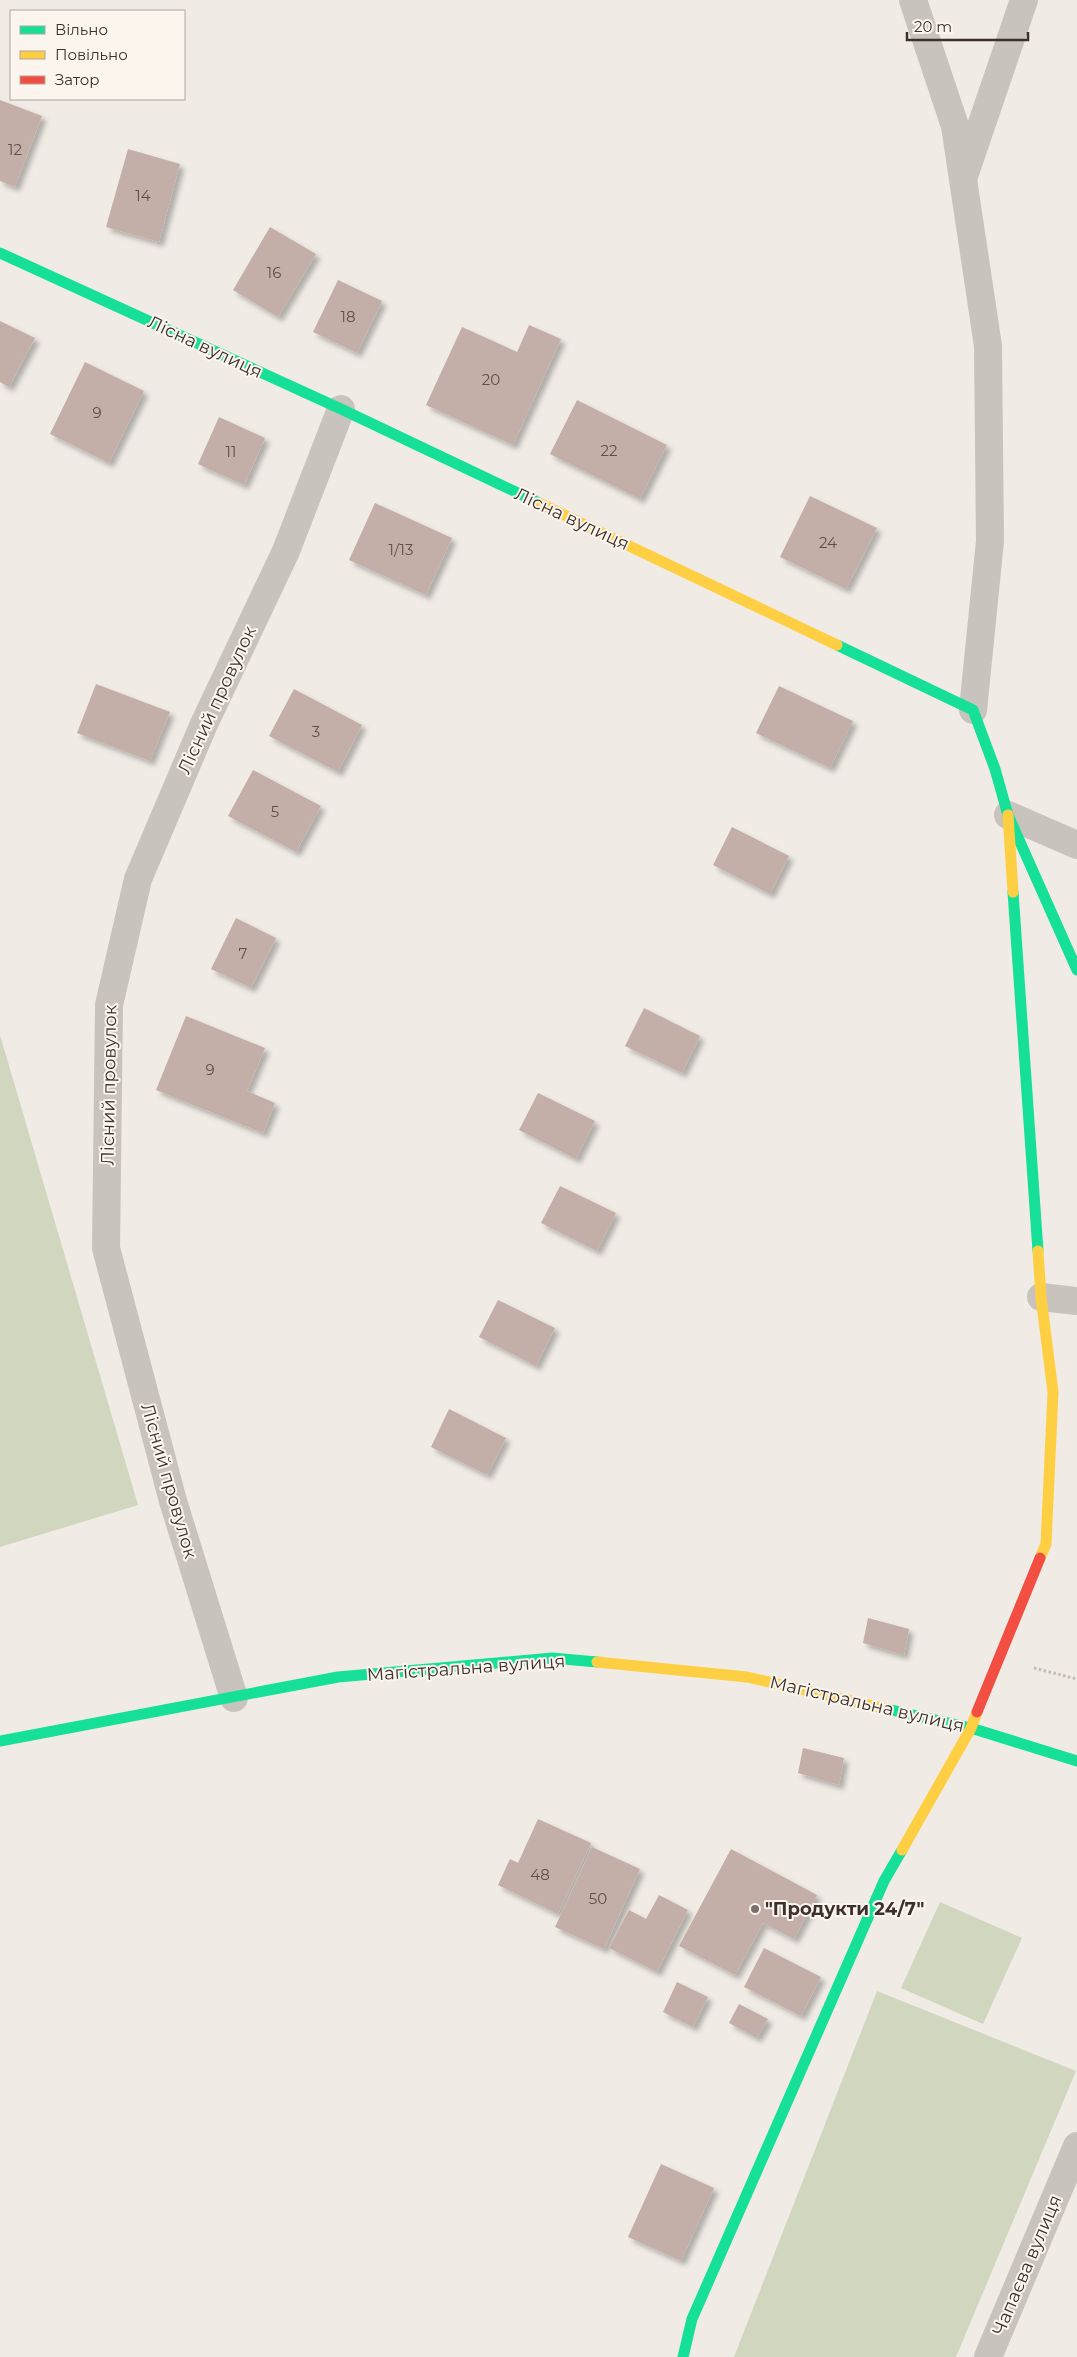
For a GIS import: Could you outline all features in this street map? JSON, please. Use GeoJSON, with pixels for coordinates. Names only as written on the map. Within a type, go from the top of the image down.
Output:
{"type":"FeatureCollection","features":[{"type":"Feature","properties":{"kind":"street"},"geometry":{"type":"LineString","coordinates":[[913,0],[955,126],[988,346],[990,541],[973,710],[995,769],[1008,815],[1077,970]]}},
{"type":"Feature","properties":{"kind":"street"},"geometry":{"type":"LineString","coordinates":[[963,179],[1024,0]]}},
{"type":"Feature","properties":{"kind":"street","name":"Лісна вулиця"},"geometry":{"type":"LineString","coordinates":[[0,253],[341,409],[973,710]]}},
{"type":"Feature","properties":{"kind":"street","name":"Лісний провулок"},"geometry":{"type":"LineString","coordinates":[[234,1698],[173,1501],[106,1248],[109,1005],[138,879],[204,724],[286,552],[341,409]]}},
{"type":"Feature","properties":{"kind":"street"},"geometry":{"type":"LineString","coordinates":[[1008,815],[1077,845]]}},
{"type":"Feature","properties":{"kind":"street"},"geometry":{"type":"LineString","coordinates":[[683,2357],[692,2319],[884,1881],[971,1728],[1046,1544],[1054,1392],[1041,1297],[1008,815]]}},
{"type":"Feature","properties":{"kind":"street"},"geometry":{"type":"LineString","coordinates":[[1041,1297],[1077,1301]]}},
{"type":"Feature","properties":{"kind":"street","name":"Магістральна вулиця"},"geometry":{"type":"LineString","coordinates":[[0,1741],[234,1698],[338,1676],[552,1658],[747,1676],[971,1728],[1077,1761]]}},
{"type":"Feature","properties":{"kind":"street","name":"Чапаєва вулиця"},"geometry":{"type":"LineString","coordinates":[[988,2357],[1077,2146]]}},
{"type":"Feature","properties":{"kind":"path"},"geometry":{"type":"LineString","coordinates":[[1000,1657],[1077,1679]]}},
{"type":"Feature","properties":{"kind":"green space"},"geometry":{"type":"Polygon","coordinates":[[[0,1035],[138,1505],[0,1547],[0,1035]]]}},
{"type":"Feature","properties":{"kind":"green space"},"geometry":{"type":"Polygon","coordinates":[[[940,1902],[1022,1938],[983,2024],[901,1988],[940,1902]]]}},
{"type":"Feature","properties":{"kind":"green space"},"geometry":{"type":"Polygon","coordinates":[[[877,1991],[1076,2071],[956,2357],[734,2357],[877,1991]]]}},
{"type":"Feature","properties":{"kind":"building"},"geometry":{"type":"Polygon","coordinates":[[[0,100],[42,116],[15,187],[0,181],[0,100]]]}},
{"type":"Feature","properties":{"kind":"building"},"geometry":{"type":"Polygon","coordinates":[[[128,149],[180,164],[159,242],[106,227],[128,149]]]}},
{"type":"Feature","properties":{"kind":"building"},"geometry":{"type":"Polygon","coordinates":[[[270,227],[316,254],[278,317],[233,290],[270,227]]]}},
{"type":"Feature","properties":{"kind":"building"},"geometry":{"type":"Polygon","coordinates":[[[338,280],[382,301],[357,353],[313,332],[338,280]]]}},
{"type":"Feature","properties":{"kind":"building"},"geometry":{"type":"Polygon","coordinates":[[[0,321],[35,338],[9,387],[0,382],[0,321]]]}},
{"type":"Feature","properties":{"kind":"building"},"geometry":{"type":"Polygon","coordinates":[[[529,325],[561,339],[513,445],[426,405],[462,327],[517,352],[529,325]]]}},
{"type":"Feature","properties":{"kind":"building"},"geometry":{"type":"Polygon","coordinates":[[[85,362],[144,391],[109,463],[50,434],[85,362]]]}},
{"type":"Feature","properties":{"kind":"building"},"geometry":{"type":"Polygon","coordinates":[[[577,400],[667,445],[640,499],[550,454],[577,400]]]}},
{"type":"Feature","properties":{"kind":"building"},"geometry":{"type":"Polygon","coordinates":[[[219,417],[265,438],[244,485],[198,464],[219,417]]]}},
{"type":"Feature","properties":{"kind":"building"},"geometry":{"type":"Polygon","coordinates":[[[810,496],[877,528],[846,589],[780,557],[810,496]]]}},
{"type":"Feature","properties":{"kind":"building"},"geometry":{"type":"Polygon","coordinates":[[[375,503],[452,538],[426,595],[349,560],[375,503]]]}},
{"type":"Feature","properties":{"kind":"building"},"geometry":{"type":"Polygon","coordinates":[[[96,684],[170,712],[150,761],[77,733],[96,684]]]}},
{"type":"Feature","properties":{"kind":"building"},"geometry":{"type":"Polygon","coordinates":[[[779,686],[853,721],[830,768],[756,733],[779,686]]]}},
{"type":"Feature","properties":{"kind":"building"},"geometry":{"type":"Polygon","coordinates":[[[294,689],[362,725],[338,772],[269,736],[294,689]]]}},
{"type":"Feature","properties":{"kind":"building"},"geometry":{"type":"Polygon","coordinates":[[[253,770],[321,806],[296,852],[228,816],[253,770]]]}},
{"type":"Feature","properties":{"kind":"building"},"geometry":{"type":"Polygon","coordinates":[[[732,827],[789,856],[770,894],[713,865],[732,827]]]}},
{"type":"Feature","properties":{"kind":"building"},"geometry":{"type":"Polygon","coordinates":[[[236,918],[276,938],[251,988],[211,969],[236,918]]]}},
{"type":"Feature","properties":{"kind":"building"},"geometry":{"type":"Polygon","coordinates":[[[644,1008],[700,1036],[682,1073],[625,1046],[644,1008]]]}},
{"type":"Feature","properties":{"kind":"building"},"geometry":{"type":"Polygon","coordinates":[[[186,1016],[265,1048],[247,1091],[275,1103],[263,1133],[156,1090],[186,1016]]]}},
{"type":"Feature","properties":{"kind":"building"},"geometry":{"type":"Polygon","coordinates":[[[538,1093],[595,1121],[576,1159],[519,1130],[538,1093]]]}},
{"type":"Feature","properties":{"kind":"building"},"geometry":{"type":"Polygon","coordinates":[[[560,1186],[616,1213],[597,1251],[541,1223],[560,1186]]]}},
{"type":"Feature","properties":{"kind":"building"},"geometry":{"type":"Polygon","coordinates":[[[498,1300],[555,1328],[536,1366],[479,1337],[498,1300]]]}},
{"type":"Feature","properties":{"kind":"building"},"geometry":{"type":"Polygon","coordinates":[[[449,1409],[506,1438],[487,1475],[431,1447],[449,1409]]]}},
{"type":"Feature","properties":{"kind":"building"},"geometry":{"type":"Polygon","coordinates":[[[868,1618],[909,1629],[904,1655],[863,1643],[868,1618]]]}},
{"type":"Feature","properties":{"kind":"building"},"geometry":{"type":"Polygon","coordinates":[[[803,1748],[844,1758],[839,1785],[798,1773],[803,1748]]]}},
{"type":"Feature","properties":{"kind":"building"},"geometry":{"type":"Polygon","coordinates":[[[538,1819],[591,1843],[558,1914],[498,1885],[510,1859],[518,1863],[538,1819]]]}},
{"type":"Feature","properties":{"kind":"building"},"geometry":{"type":"Polygon","coordinates":[[[592,1847],[640,1869],[604,1949],[555,1927],[592,1847]]]}},
{"type":"Feature","properties":{"kind":"building","name":"\"Продукти 24/7\""},"geometry":{"type":"Polygon","coordinates":[[[731,1849],[817,1895],[794,1939],[763,1923],[735,1975],[679,1946],[731,1849]]]}},
{"type":"Feature","properties":{"kind":"building"},"geometry":{"type":"Polygon","coordinates":[[[659,1895],[688,1910],[657,1972],[609,1948],[629,1910],[646,1919],[659,1895]]]}},
{"type":"Feature","properties":{"kind":"building"},"geometry":{"type":"Polygon","coordinates":[[[764,1948],[821,1977],[801,2016],[744,1987],[764,1948]]]}},
{"type":"Feature","properties":{"kind":"building"},"geometry":{"type":"Polygon","coordinates":[[[677,1982],[708,1997],[693,2027],[663,2012],[677,1982]]]}},
{"type":"Feature","properties":{"kind":"building"},"geometry":{"type":"Polygon","coordinates":[[[739,2004],[768,2019],[757,2038],[729,2023],[739,2004]]]}},
{"type":"Feature","properties":{"kind":"building"},"geometry":{"type":"Polygon","coordinates":[[[661,2164],[714,2188],[681,2261],[628,2237],[661,2164]]]}},
{"type":"Feature","properties":{"kind":"traffic: fast"},"geometry":{"type":"LineString","coordinates":[[0,253],[341,409],[539,503]]}},
{"type":"Feature","properties":{"kind":"traffic: fast"},"geometry":{"type":"LineString","coordinates":[[837,645],[973,710],[995,769],[1008,815],[1077,970]]}},
{"type":"Feature","properties":{"kind":"traffic: fast"},"geometry":{"type":"LineString","coordinates":[[1013,892],[1038,1251]]}},
{"type":"Feature","properties":{"kind":"traffic: fast"},"geometry":{"type":"LineString","coordinates":[[0,1741],[338,1677],[552,1658],[597,1662]]}},
{"type":"Feature","properties":{"kind":"traffic: fast"},"geometry":{"type":"LineString","coordinates":[[887,1709],[971,1728],[1077,1761]]}},
{"type":"Feature","properties":{"kind":"traffic: fast"},"geometry":{"type":"LineString","coordinates":[[683,2357],[692,2319],[884,1881],[902,1850]]}},
{"type":"Feature","properties":{"kind":"traffic: slow"},"geometry":{"type":"LineString","coordinates":[[539,503],[837,645]]}},
{"type":"Feature","properties":{"kind":"traffic: slow"},"geometry":{"type":"LineString","coordinates":[[1008,815],[1013,892]]}},
{"type":"Feature","properties":{"kind":"traffic: slow"},"geometry":{"type":"LineString","coordinates":[[1038,1251],[1041,1297],[1053,1392],[1046,1544],[1040,1558]]}},
{"type":"Feature","properties":{"kind":"traffic: slow"},"geometry":{"type":"LineString","coordinates":[[597,1662],[747,1677],[887,1709]]}},
{"type":"Feature","properties":{"kind":"traffic: slow"},"geometry":{"type":"LineString","coordinates":[[902,1850],[971,1728],[977,1712]]}},
{"type":"Feature","properties":{"kind":"traffic: jam"},"geometry":{"type":"LineString","coordinates":[[977,1712],[1040,1558]]}},
{"type":"Feature","properties":{"kind":"place","name":"\"Продукти 24/7\""},"geometry":{"type":"Point","coordinates":[755,1909]}}]}
